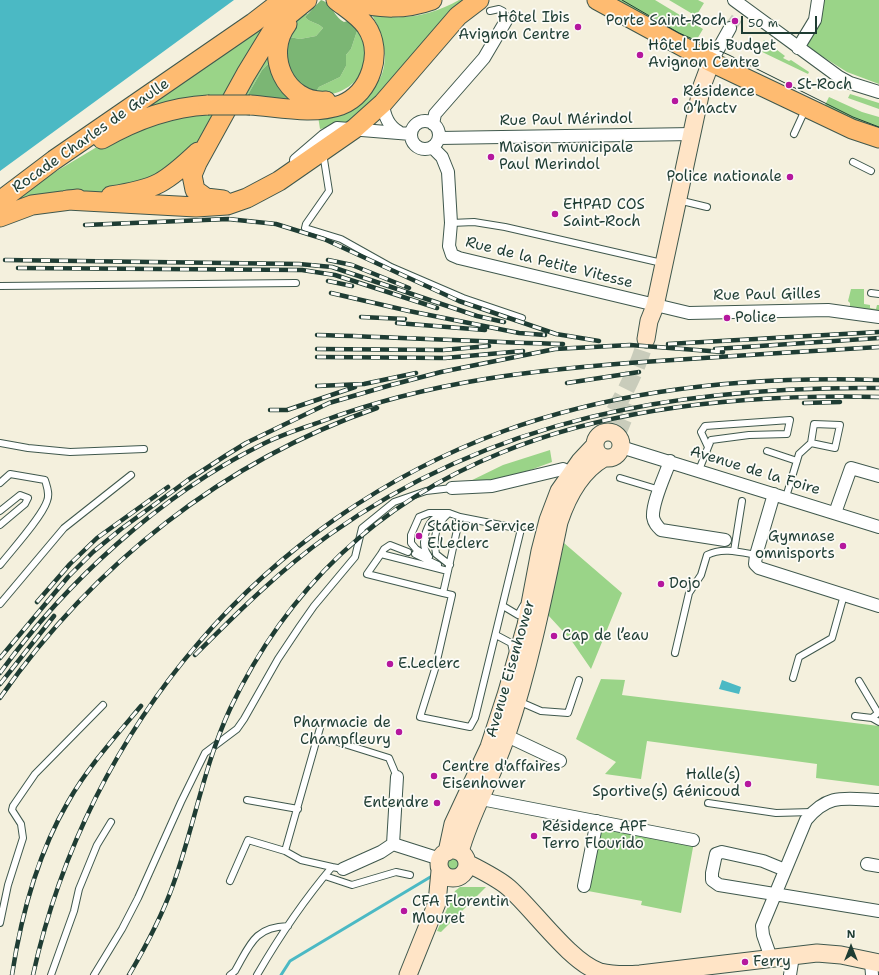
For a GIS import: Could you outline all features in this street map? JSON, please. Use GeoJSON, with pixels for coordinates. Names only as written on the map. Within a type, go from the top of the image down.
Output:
{"type":"FeatureCollection","features":[{"type":"Feature","properties":{"kind":"main road","name":"Rocade Charles de Gaulle"},"geometry":{"type":"LineString","coordinates":[[0,201],[54,160],[283,0]]}},
{"type":"Feature","properties":{"kind":"main road"},"geometry":{"type":"LineString","coordinates":[[17,189],[55,166],[138,121],[177,109],[208,105],[250,105],[324,109],[352,99],[360,91],[374,66],[374,44],[365,25],[336,0]]}},
{"type":"Feature","properties":{"kind":"main road"},"geometry":{"type":"LineString","coordinates":[[352,0],[370,6],[384,7],[414,5],[432,0]]}},
{"type":"Feature","properties":{"kind":"main road"},"geometry":{"type":"LineString","coordinates":[[597,0],[711,62],[806,108],[858,131],[879,138]]}},
{"type":"Feature","properties":{"kind":"main road"},"geometry":{"type":"LineString","coordinates":[[304,3],[281,33],[278,42],[278,63],[282,75],[298,94],[310,99],[323,101],[336,100],[360,91]]}},
{"type":"Feature","properties":{"kind":"main road"},"geometry":{"type":"LineString","coordinates":[[247,198],[226,200],[206,198],[195,190],[192,175],[205,145],[271,33],[280,22],[304,3]]}},
{"type":"Feature","properties":{"kind":"main road"},"geometry":{"type":"LineString","coordinates":[[67,200],[196,208],[227,205],[247,198],[279,181],[354,129],[383,103],[458,16],[485,6]]}},
{"type":"Feature","properties":{"kind":"main road"},"geometry":{"type":"LineString","coordinates":[[650,339],[657,322],[656,306],[678,200],[686,134],[711,62]]}},
{"type":"Feature","properties":{"kind":"main road"},"geometry":{"type":"LineString","coordinates":[[0,217],[32,205],[95,198],[147,189],[169,179],[205,145]]}},
{"type":"Feature","properties":{"kind":"main road"},"geometry":{"type":"LineString","coordinates":[[607,432],[617,435],[621,443],[621,447],[615,456],[599,451],[598,436],[607,432]]}},
{"type":"Feature","properties":{"kind":"main road","name":"Avenue Eisenhower"},"geometry":{"type":"LineString","coordinates":[[408,975],[468,826],[507,736],[522,620],[548,520],[558,491],[571,474],[599,451]]}},
{"type":"Feature","properties":{"kind":"main road","name":"Avenue Eisenhower"},"geometry":{"type":"LineString","coordinates":[[452,865],[453,824],[528,666],[559,522],[566,503],[599,451]]}},
{"type":"Feature","properties":{"kind":"main road"},"geometry":{"type":"LineString","coordinates":[[452,865],[495,880],[508,887],[566,947],[592,968],[611,974],[640,975],[817,953],[874,967]]}},
{"type":"Feature","properties":{"kind":"street"},"geometry":{"type":"LineString","coordinates":[[798,48],[815,20],[818,0]]}},
{"type":"Feature","properties":{"kind":"street"},"geometry":{"type":"LineString","coordinates":[[737,6],[839,77],[850,83],[879,92]]}},
{"type":"Feature","properties":{"kind":"street"},"geometry":{"type":"LineString","coordinates":[[433,124],[435,114],[484,58],[507,19]]}},
{"type":"Feature","properties":{"kind":"street"},"geometry":{"type":"LineString","coordinates":[[711,62],[730,28]]}},
{"type":"Feature","properties":{"kind":"street"},"geometry":{"type":"LineString","coordinates":[[279,181],[282,172],[332,129],[354,129],[405,133],[418,123],[426,121],[433,124],[438,130],[436,142],[424,149],[416,146],[405,133],[394,129],[387,121],[383,103]]}},
{"type":"Feature","properties":{"kind":"street","name":"Rue Paul Mérindol"},"geometry":{"type":"LineString","coordinates":[[436,142],[686,134]]}},
{"type":"Feature","properties":{"kind":"street","name":"Rue de la Petite Vitesse"},"geometry":{"type":"LineString","coordinates":[[436,142],[446,164],[451,224],[450,251],[452,255],[458,258],[656,306]]}},
{"type":"Feature","properties":{"kind":"street","name":"Rue Paul Gilles"},"geometry":{"type":"LineString","coordinates":[[656,306],[689,313],[838,310],[879,317]]}},
{"type":"Feature","properties":{"kind":"street","name":"Avenue de la Foire"},"geometry":{"type":"LineString","coordinates":[[621,447],[879,527]]}},
{"type":"Feature","properties":{"kind":"street"},"geometry":{"type":"LineString","coordinates":[[670,462],[653,509],[655,524],[661,530],[725,540]]}},
{"type":"Feature","properties":{"kind":"street"},"geometry":{"type":"LineString","coordinates":[[835,513],[851,468],[879,476]]}},
{"type":"Feature","properties":{"kind":"street"},"geometry":{"type":"LineString","coordinates":[[452,488],[492,486],[563,469],[571,474]]}},
{"type":"Feature","properties":{"kind":"street"},"geometry":{"type":"LineString","coordinates":[[774,494],[756,555],[755,564],[758,568],[879,606]]}},
{"type":"Feature","properties":{"kind":"street"},"geometry":{"type":"LineString","coordinates":[[507,736],[560,761]]}},
{"type":"Feature","properties":{"kind":"street"},"geometry":{"type":"LineString","coordinates":[[393,844],[397,777]]}},
{"type":"Feature","properties":{"kind":"street"},"geometry":{"type":"LineString","coordinates":[[481,799],[693,840]]}},
{"type":"Feature","properties":{"kind":"street"},"geometry":{"type":"LineString","coordinates":[[771,958],[763,935],[762,926],[806,820],[816,808],[829,801],[844,799],[879,800]]}},
{"type":"Feature","properties":{"kind":"street"},"geometry":{"type":"LineString","coordinates":[[584,886],[597,821]]}},
{"type":"Feature","properties":{"kind":"street"},"geometry":{"type":"LineString","coordinates":[[393,844],[452,865]]}},
{"type":"Feature","properties":{"kind":"street"},"geometry":{"type":"LineString","coordinates":[[338,868],[381,852],[393,844]]}},
{"type":"Feature","properties":{"kind":"street"},"geometry":{"type":"LineString","coordinates":[[786,870],[763,861],[722,852],[716,854],[712,880],[719,885],[879,912]]}},
{"type":"Feature","properties":{"kind":"street"},"geometry":{"type":"LineString","coordinates":[[790,975],[792,956]]}},
{"type":"Feature","properties":{"kind":"lane"},"geometry":{"type":"LineString","coordinates":[[485,6],[504,11],[507,19]]}},
{"type":"Feature","properties":{"kind":"lane"},"geometry":{"type":"LineString","coordinates":[[794,134],[806,108]]}},
{"type":"Feature","properties":{"kind":"lane"},"geometry":{"type":"LineString","coordinates":[[323,150],[329,191],[306,224],[305,228],[340,239],[391,267],[463,298],[522,318]]}},
{"type":"Feature","properties":{"kind":"lane"},"geometry":{"type":"LineString","coordinates":[[853,162],[872,171]]}},
{"type":"Feature","properties":{"kind":"lane"},"geometry":{"type":"LineString","coordinates":[[678,200],[707,207]]}},
{"type":"Feature","properties":{"kind":"lane"},"geometry":{"type":"LineString","coordinates":[[451,224],[474,222],[505,227],[665,264]]}},
{"type":"Feature","properties":{"kind":"lane"},"geometry":{"type":"LineString","coordinates":[[0,286],[296,283]]}},
{"type":"Feature","properties":{"kind":"lane"},"geometry":{"type":"LineString","coordinates":[[871,293],[879,294]]}},
{"type":"Feature","properties":{"kind":"lane"},"geometry":{"type":"LineString","coordinates":[[699,470],[711,440],[749,435],[787,434],[790,420],[705,426],[701,432],[708,447]]}},
{"type":"Feature","properties":{"kind":"lane"},"geometry":{"type":"LineString","coordinates":[[786,497],[799,454],[811,443],[814,424],[840,425],[835,448],[811,443]]}},
{"type":"Feature","properties":{"kind":"lane"},"geometry":{"type":"LineString","coordinates":[[0,443],[28,448],[70,452],[144,448]]}},
{"type":"Feature","properties":{"kind":"lane"},"geometry":{"type":"LineString","coordinates":[[767,451],[797,461]]}},
{"type":"Feature","properties":{"kind":"lane"},"geometry":{"type":"LineString","coordinates":[[0,483],[10,474],[46,480],[48,501],[0,566]]}},
{"type":"Feature","properties":{"kind":"lane"},"geometry":{"type":"LineString","coordinates":[[0,604],[64,528],[130,475]]}},
{"type":"Feature","properties":{"kind":"lane"},"geometry":{"type":"LineString","coordinates":[[620,478],[660,490]]}},
{"type":"Feature","properties":{"kind":"lane"},"geometry":{"type":"LineString","coordinates":[[94,975],[122,929],[138,898],[181,802],[205,754],[237,729],[244,719],[278,659],[307,616],[355,557],[362,528],[394,502],[426,491],[452,488]]}},
{"type":"Feature","properties":{"kind":"lane"},"geometry":{"type":"LineString","coordinates":[[0,511],[20,495],[28,498],[25,504],[0,524]]}},
{"type":"Feature","properties":{"kind":"lane"},"geometry":{"type":"LineString","coordinates":[[734,550],[742,501]]}},
{"type":"Feature","properties":{"kind":"lane"},"geometry":{"type":"LineString","coordinates":[[413,552],[415,537],[420,521],[434,517],[449,513],[460,517],[521,529],[475,718],[470,727],[420,716],[435,669],[452,595],[367,574],[384,549],[390,545],[429,557],[424,550],[424,539],[429,524],[434,517],[449,513]]}},
{"type":"Feature","properties":{"kind":"lane"},"geometry":{"type":"LineString","coordinates":[[434,517],[434,530],[431,543],[432,551],[449,568]]}},
{"type":"Feature","properties":{"kind":"lane"},"geometry":{"type":"LineString","coordinates":[[443,593],[460,517]]}},
{"type":"Feature","properties":{"kind":"lane"},"geometry":{"type":"LineString","coordinates":[[675,653],[690,593],[701,576],[707,555],[714,551],[734,550],[756,555]]}},
{"type":"Feature","properties":{"kind":"lane"},"geometry":{"type":"LineString","coordinates":[[413,552],[439,566]]}},
{"type":"Feature","properties":{"kind":"lane"},"geometry":{"type":"LineString","coordinates":[[381,554],[449,568]]}},
{"type":"Feature","properties":{"kind":"lane"},"geometry":{"type":"LineString","coordinates":[[793,678],[800,657],[832,638],[844,595]]}},
{"type":"Feature","properties":{"kind":"lane"},"geometry":{"type":"LineString","coordinates":[[503,606],[522,620],[530,635],[527,652],[528,666]]}},
{"type":"Feature","properties":{"kind":"lane"},"geometry":{"type":"LineString","coordinates":[[496,635],[511,643],[514,650],[504,686],[512,698],[541,711],[568,712],[579,680]]}},
{"type":"Feature","properties":{"kind":"lane"},"geometry":{"type":"LineString","coordinates":[[859,681],[878,713],[872,718]]}},
{"type":"Feature","properties":{"kind":"lane"},"geometry":{"type":"LineString","coordinates":[[0,923],[8,885],[23,838],[20,824],[12,810],[13,806],[35,774],[103,705]]}},
{"type":"Feature","properties":{"kind":"lane"},"geometry":{"type":"LineString","coordinates":[[855,716],[872,718],[879,722]]}},
{"type":"Feature","properties":{"kind":"lane"},"geometry":{"type":"LineString","coordinates":[[285,851],[320,728]]}},
{"type":"Feature","properties":{"kind":"lane"},"geometry":{"type":"LineString","coordinates":[[338,742],[389,758],[397,777]]}},
{"type":"Feature","properties":{"kind":"lane"},"geometry":{"type":"LineString","coordinates":[[247,800],[298,809]]}},
{"type":"Feature","properties":{"kind":"lane"},"geometry":{"type":"LineString","coordinates":[[708,803],[776,813],[812,812]]}},
{"type":"Feature","properties":{"kind":"lane"},"geometry":{"type":"LineString","coordinates":[[51,975],[74,911],[79,889],[97,845],[111,822]]}},
{"type":"Feature","properties":{"kind":"lane"},"geometry":{"type":"LineString","coordinates":[[230,881],[248,840],[285,851],[301,860],[338,868]]}},
{"type":"Feature","properties":{"kind":"lane"},"geometry":{"type":"LineString","coordinates":[[257,975],[310,892],[324,876],[338,868]]}},
{"type":"Feature","properties":{"kind":"lane"},"geometry":{"type":"LineString","coordinates":[[324,876],[352,885],[396,872],[410,875]]}},
{"type":"Feature","properties":{"kind":"lane"},"geometry":{"type":"LineString","coordinates":[[230,975],[235,971],[254,937],[273,926],[288,926]]}},
{"type":"Feature","properties":{"kind":"green space"},"geometry":{"type":"Polygon","coordinates":[[[321,0],[328,4],[337,17],[344,22],[352,20],[358,28],[351,49],[346,55],[346,66],[340,77],[319,87],[313,96],[287,73],[284,36],[300,39],[316,36],[323,28],[305,17],[321,0]]]}},
{"type":"Feature","properties":{"kind":"green space"},"geometry":{"type":"Polygon","coordinates":[[[459,0],[471,0],[391,86],[349,123],[320,129],[318,116],[363,95],[373,88],[379,80],[385,62],[383,42],[372,15],[407,17],[429,13],[459,0]]]}},
{"type":"Feature","properties":{"kind":"green space"},"geometry":{"type":"Polygon","coordinates":[[[607,0],[655,0],[703,29],[693,46],[607,0]]]}},
{"type":"Feature","properties":{"kind":"green space"},"geometry":{"type":"Polygon","coordinates":[[[669,0],[698,0],[704,3],[696,16],[669,0]]]}},
{"type":"Feature","properties":{"kind":"green space"},"geometry":{"type":"Polygon","coordinates":[[[823,0],[879,0],[879,84],[847,72],[804,45],[823,0]]]}},
{"type":"Feature","properties":{"kind":"green space"},"geometry":{"type":"Polygon","coordinates":[[[302,13],[308,14],[305,17],[307,19],[323,28],[316,36],[300,39],[284,36],[302,13]]]}},
{"type":"Feature","properties":{"kind":"green space"},"geometry":{"type":"Polygon","coordinates":[[[275,14],[225,99],[123,118],[275,14]]]}},
{"type":"Feature","properties":{"kind":"green space"},"geometry":{"type":"Polygon","coordinates":[[[358,28],[364,42],[365,55],[364,66],[359,77],[351,85],[341,91],[328,95],[313,96],[319,87],[340,77],[346,66],[346,55],[351,49],[358,28]]]}},
{"type":"Feature","properties":{"kind":"green space"},"geometry":{"type":"Polygon","coordinates":[[[270,37],[269,63],[262,70],[246,98],[238,99],[270,37]]]}},
{"type":"Feature","properties":{"kind":"green space"},"geometry":{"type":"Polygon","coordinates":[[[764,40],[785,56],[783,58],[789,61],[791,60],[809,72],[808,74],[758,50],[764,40]]]}},
{"type":"Feature","properties":{"kind":"green space"},"geometry":{"type":"Polygon","coordinates":[[[269,63],[294,104],[246,98],[262,70],[269,63]]]}},
{"type":"Feature","properties":{"kind":"green space"},"geometry":{"type":"Polygon","coordinates":[[[850,94],[879,103],[879,109],[848,98],[850,94]]]}},
{"type":"Feature","properties":{"kind":"green space"},"geometry":{"type":"Polygon","coordinates":[[[829,97],[862,112],[879,117],[879,132],[823,109],[829,97]]]}},
{"type":"Feature","properties":{"kind":"green space"},"geometry":{"type":"Polygon","coordinates":[[[214,112],[204,133],[188,156],[180,164],[121,191],[48,196],[16,202],[16,198],[55,172],[117,135],[150,121],[214,112]]]}},
{"type":"Feature","properties":{"kind":"green space"},"geometry":{"type":"Polygon","coordinates":[[[851,289],[864,289],[864,304],[870,305],[870,308],[876,309],[877,305],[879,305],[879,312],[850,307],[850,303],[848,301],[851,289]]]}},
{"type":"Feature","properties":{"kind":"green space"},"geometry":{"type":"Polygon","coordinates":[[[550,450],[552,462],[506,479],[462,485],[503,465],[550,450]]]}},
{"type":"Feature","properties":{"kind":"green space"},"geometry":{"type":"Polygon","coordinates":[[[564,543],[622,593],[591,669],[571,640],[548,615],[564,543]]]}},
{"type":"Feature","properties":{"kind":"green space"},"geometry":{"type":"Polygon","coordinates":[[[601,679],[625,680],[622,695],[879,726],[879,786],[816,778],[817,764],[647,741],[641,779],[605,774],[616,762],[576,739],[601,679]]]}},
{"type":"Feature","properties":{"kind":"green space"},"geometry":{"type":"Polygon","coordinates":[[[601,826],[694,842],[681,913],[641,905],[642,901],[588,891],[601,826]]]}},
{"type":"Feature","properties":{"kind":"green space"},"geometry":{"type":"Polygon","coordinates":[[[453,858],[457,860],[459,864],[457,868],[453,870],[449,868],[447,864],[449,860],[453,858]]]}},
{"type":"Feature","properties":{"kind":"green space"},"geometry":{"type":"Polygon","coordinates":[[[460,887],[486,887],[441,932],[437,931],[455,891],[460,887]]]}},
{"type":"Feature","properties":{"kind":"water"},"geometry":{"type":"Polygon","coordinates":[[[0,0],[234,0],[0,171],[0,0]]]}},
{"type":"Feature","properties":{"kind":"water"},"geometry":{"type":"Polygon","coordinates":[[[722,680],[741,687],[739,694],[719,689],[722,680]]]}},
{"type":"Feature","properties":{"kind":"waterway"},"geometry":{"type":"LineString","coordinates":[[281,975],[290,961],[432,876]]}},
{"type":"Feature","properties":{"kind":"tunnel"},"geometry":{"type":"LineString","coordinates":[[730,28],[739,15]]}},
{"type":"Feature","properties":{"kind":"tunnel"},"geometry":{"type":"LineString","coordinates":[[602,433],[633,376],[646,339]]}},
{"type":"Feature","properties":{"kind":"tunnel"},"geometry":{"type":"LineString","coordinates":[[617,435],[630,404]]}},
{"type":"Feature","properties":{"kind":"tram line"},"geometry":{"type":"LineString","coordinates":[[622,0],[679,33],[729,55],[853,117],[879,127]]}},
{"type":"Feature","properties":{"kind":"railway"},"geometry":{"type":"LineString","coordinates":[[85,225],[228,219],[276,224],[324,239],[459,301],[556,334],[599,341]]}},
{"type":"Feature","properties":{"kind":"railway"},"geometry":{"type":"LineString","coordinates":[[5,260],[299,264],[332,267],[477,316],[504,322]]}},
{"type":"Feature","properties":{"kind":"railway"},"geometry":{"type":"LineString","coordinates":[[328,260],[352,265],[409,288]]}},
{"type":"Feature","properties":{"kind":"railway"},"geometry":{"type":"LineString","coordinates":[[18,268],[302,270],[335,275],[437,308]]}},
{"type":"Feature","properties":{"kind":"railway"},"geometry":{"type":"LineString","coordinates":[[328,281],[352,286]]}},
{"type":"Feature","properties":{"kind":"railway"},"geometry":{"type":"LineString","coordinates":[[331,293],[409,311],[519,333],[545,335]]}},
{"type":"Feature","properties":{"kind":"railway"},"geometry":{"type":"LineString","coordinates":[[361,317],[405,319]]}},
{"type":"Feature","properties":{"kind":"railway"},"geometry":{"type":"LineString","coordinates":[[397,323],[485,330]]}},
{"type":"Feature","properties":{"kind":"railway"},"geometry":{"type":"LineString","coordinates":[[668,344],[879,332]]}},
{"type":"Feature","properties":{"kind":"railway"},"geometry":{"type":"LineString","coordinates":[[317,335],[563,344]]}},
{"type":"Feature","properties":{"kind":"railway"},"geometry":{"type":"LineString","coordinates":[[715,349],[879,338]]}},
{"type":"Feature","properties":{"kind":"railway"},"geometry":{"type":"LineString","coordinates":[[0,658],[68,577],[93,552],[121,529],[188,480],[246,443],[329,403],[441,372],[555,349],[630,345],[723,352]]}},
{"type":"Feature","properties":{"kind":"railway"},"geometry":{"type":"LineString","coordinates":[[317,349],[443,350],[489,346]]}},
{"type":"Feature","properties":{"kind":"railway"},"geometry":{"type":"LineString","coordinates":[[0,673],[54,606],[85,574],[151,515],[223,465],[268,441],[290,432],[403,396],[445,386],[487,379],[614,364],[879,347]]}},
{"type":"Feature","properties":{"kind":"railway"},"geometry":{"type":"LineString","coordinates":[[317,357],[445,358],[523,351]]}},
{"type":"Feature","properties":{"kind":"railway"},"geometry":{"type":"LineString","coordinates":[[567,383],[639,372]]}},
{"type":"Feature","properties":{"kind":"railway"},"geometry":{"type":"LineString","coordinates":[[317,386],[364,384],[416,373]]}},
{"type":"Feature","properties":{"kind":"railway"},"geometry":{"type":"LineString","coordinates":[[33,975],[59,884],[96,797],[143,717],[199,643],[264,576],[336,518],[417,469],[504,431],[549,416],[595,404],[642,395],[736,383],[784,380],[879,380]]}},
{"type":"Feature","properties":{"kind":"railway"},"geometry":{"type":"LineString","coordinates":[[270,410],[287,410],[355,387]]}},
{"type":"Feature","properties":{"kind":"railway"},"geometry":{"type":"LineString","coordinates":[[195,655],[276,577],[311,548],[392,495],[456,462],[523,437],[591,417],[661,403],[733,394],[805,389],[879,388]]}},
{"type":"Feature","properties":{"kind":"railway"},"geometry":{"type":"LineString","coordinates":[[129,975],[142,953],[169,897],[213,752],[230,709],[283,620],[346,549],[420,494],[502,452],[590,424],[683,406],[780,398],[879,397]]}},
{"type":"Feature","properties":{"kind":"railway"},"geometry":{"type":"LineString","coordinates":[[804,403],[840,402]]}},
{"type":"Feature","properties":{"kind":"railway"},"geometry":{"type":"LineString","coordinates":[[0,698],[37,650],[76,604],[120,562],[166,523],[215,488],[266,457],[320,430],[377,408]]}},
{"type":"Feature","properties":{"kind":"railway"},"geometry":{"type":"LineString","coordinates":[[37,602],[70,564],[97,538],[168,487]]}},
{"type":"Feature","properties":{"kind":"railway"},"geometry":{"type":"LineString","coordinates":[[0,684],[54,616]]}},
{"type":"Feature","properties":{"kind":"railway"},"geometry":{"type":"LineString","coordinates":[[12,975],[20,931],[32,886],[47,843],[57,822],[76,789],[102,752],[141,706]]}},
{"type":"Feature","properties":{"kind":"place","name":"Porte Saint-Roch"},"geometry":{"type":"Point","coordinates":[735,21]}},
{"type":"Feature","properties":{"kind":"place","name":"Hôtel Ibis Avignon Centre"},"geometry":{"type":"Point","coordinates":[578,27]}},
{"type":"Feature","properties":{"kind":"place","name":"Hôtel Ibis Budget Avignon Centre"},"geometry":{"type":"Point","coordinates":[640,55]}},
{"type":"Feature","properties":{"kind":"place","name":"St-Roch"},"geometry":{"type":"Point","coordinates":[789,85]}},
{"type":"Feature","properties":{"kind":"place","name":"Résidence O’hactv"},"geometry":{"type":"Point","coordinates":[675,101]}},
{"type":"Feature","properties":{"kind":"place","name":"Maison municipale Paul Merindol"},"geometry":{"type":"Point","coordinates":[491,157]}},
{"type":"Feature","properties":{"kind":"place","name":"Police nationale"},"geometry":{"type":"Point","coordinates":[790,177]}},
{"type":"Feature","properties":{"kind":"place","name":"EHPAD COS Saint-Roch"},"geometry":{"type":"Point","coordinates":[555,214]}},
{"type":"Feature","properties":{"kind":"place","name":"Police"},"geometry":{"type":"Point","coordinates":[727,318]}},
{"type":"Feature","properties":{"kind":"place","name":"Station Service E.Leclerc"},"geometry":{"type":"Point","coordinates":[419,536]}},
{"type":"Feature","properties":{"kind":"place","name":"Gymnase omnisports"},"geometry":{"type":"Point","coordinates":[843,546]}},
{"type":"Feature","properties":{"kind":"place","name":"Dojo"},"geometry":{"type":"Point","coordinates":[661,584]}},
{"type":"Feature","properties":{"kind":"place","name":"Cap de l’eau"},"geometry":{"type":"Point","coordinates":[554,636]}},
{"type":"Feature","properties":{"kind":"place","name":"E.Leclerc"},"geometry":{"type":"Point","coordinates":[390,664]}},
{"type":"Feature","properties":{"kind":"place","name":"Pharmacie de Champfleury"},"geometry":{"type":"Point","coordinates":[399,732]}},
{"type":"Feature","properties":{"kind":"place","name":"Centre d'affaires Eisenhower"},"geometry":{"type":"Point","coordinates":[434,776]}},
{"type":"Feature","properties":{"kind":"place","name":"Halle(s) Sportive(s) Génicoud"},"geometry":{"type":"Point","coordinates":[748,784]}},
{"type":"Feature","properties":{"kind":"place","name":"Entendre"},"geometry":{"type":"Point","coordinates":[437,803]}},
{"type":"Feature","properties":{"kind":"place","name":"Résidence APF Terro Flourido"},"geometry":{"type":"Point","coordinates":[534,836]}},
{"type":"Feature","properties":{"kind":"place","name":"CFA Florentin Mouret"},"geometry":{"type":"Point","coordinates":[404,911]}},
{"type":"Feature","properties":{"kind":"place","name":"Ferry"},"geometry":{"type":"Point","coordinates":[745,962]}}]}
